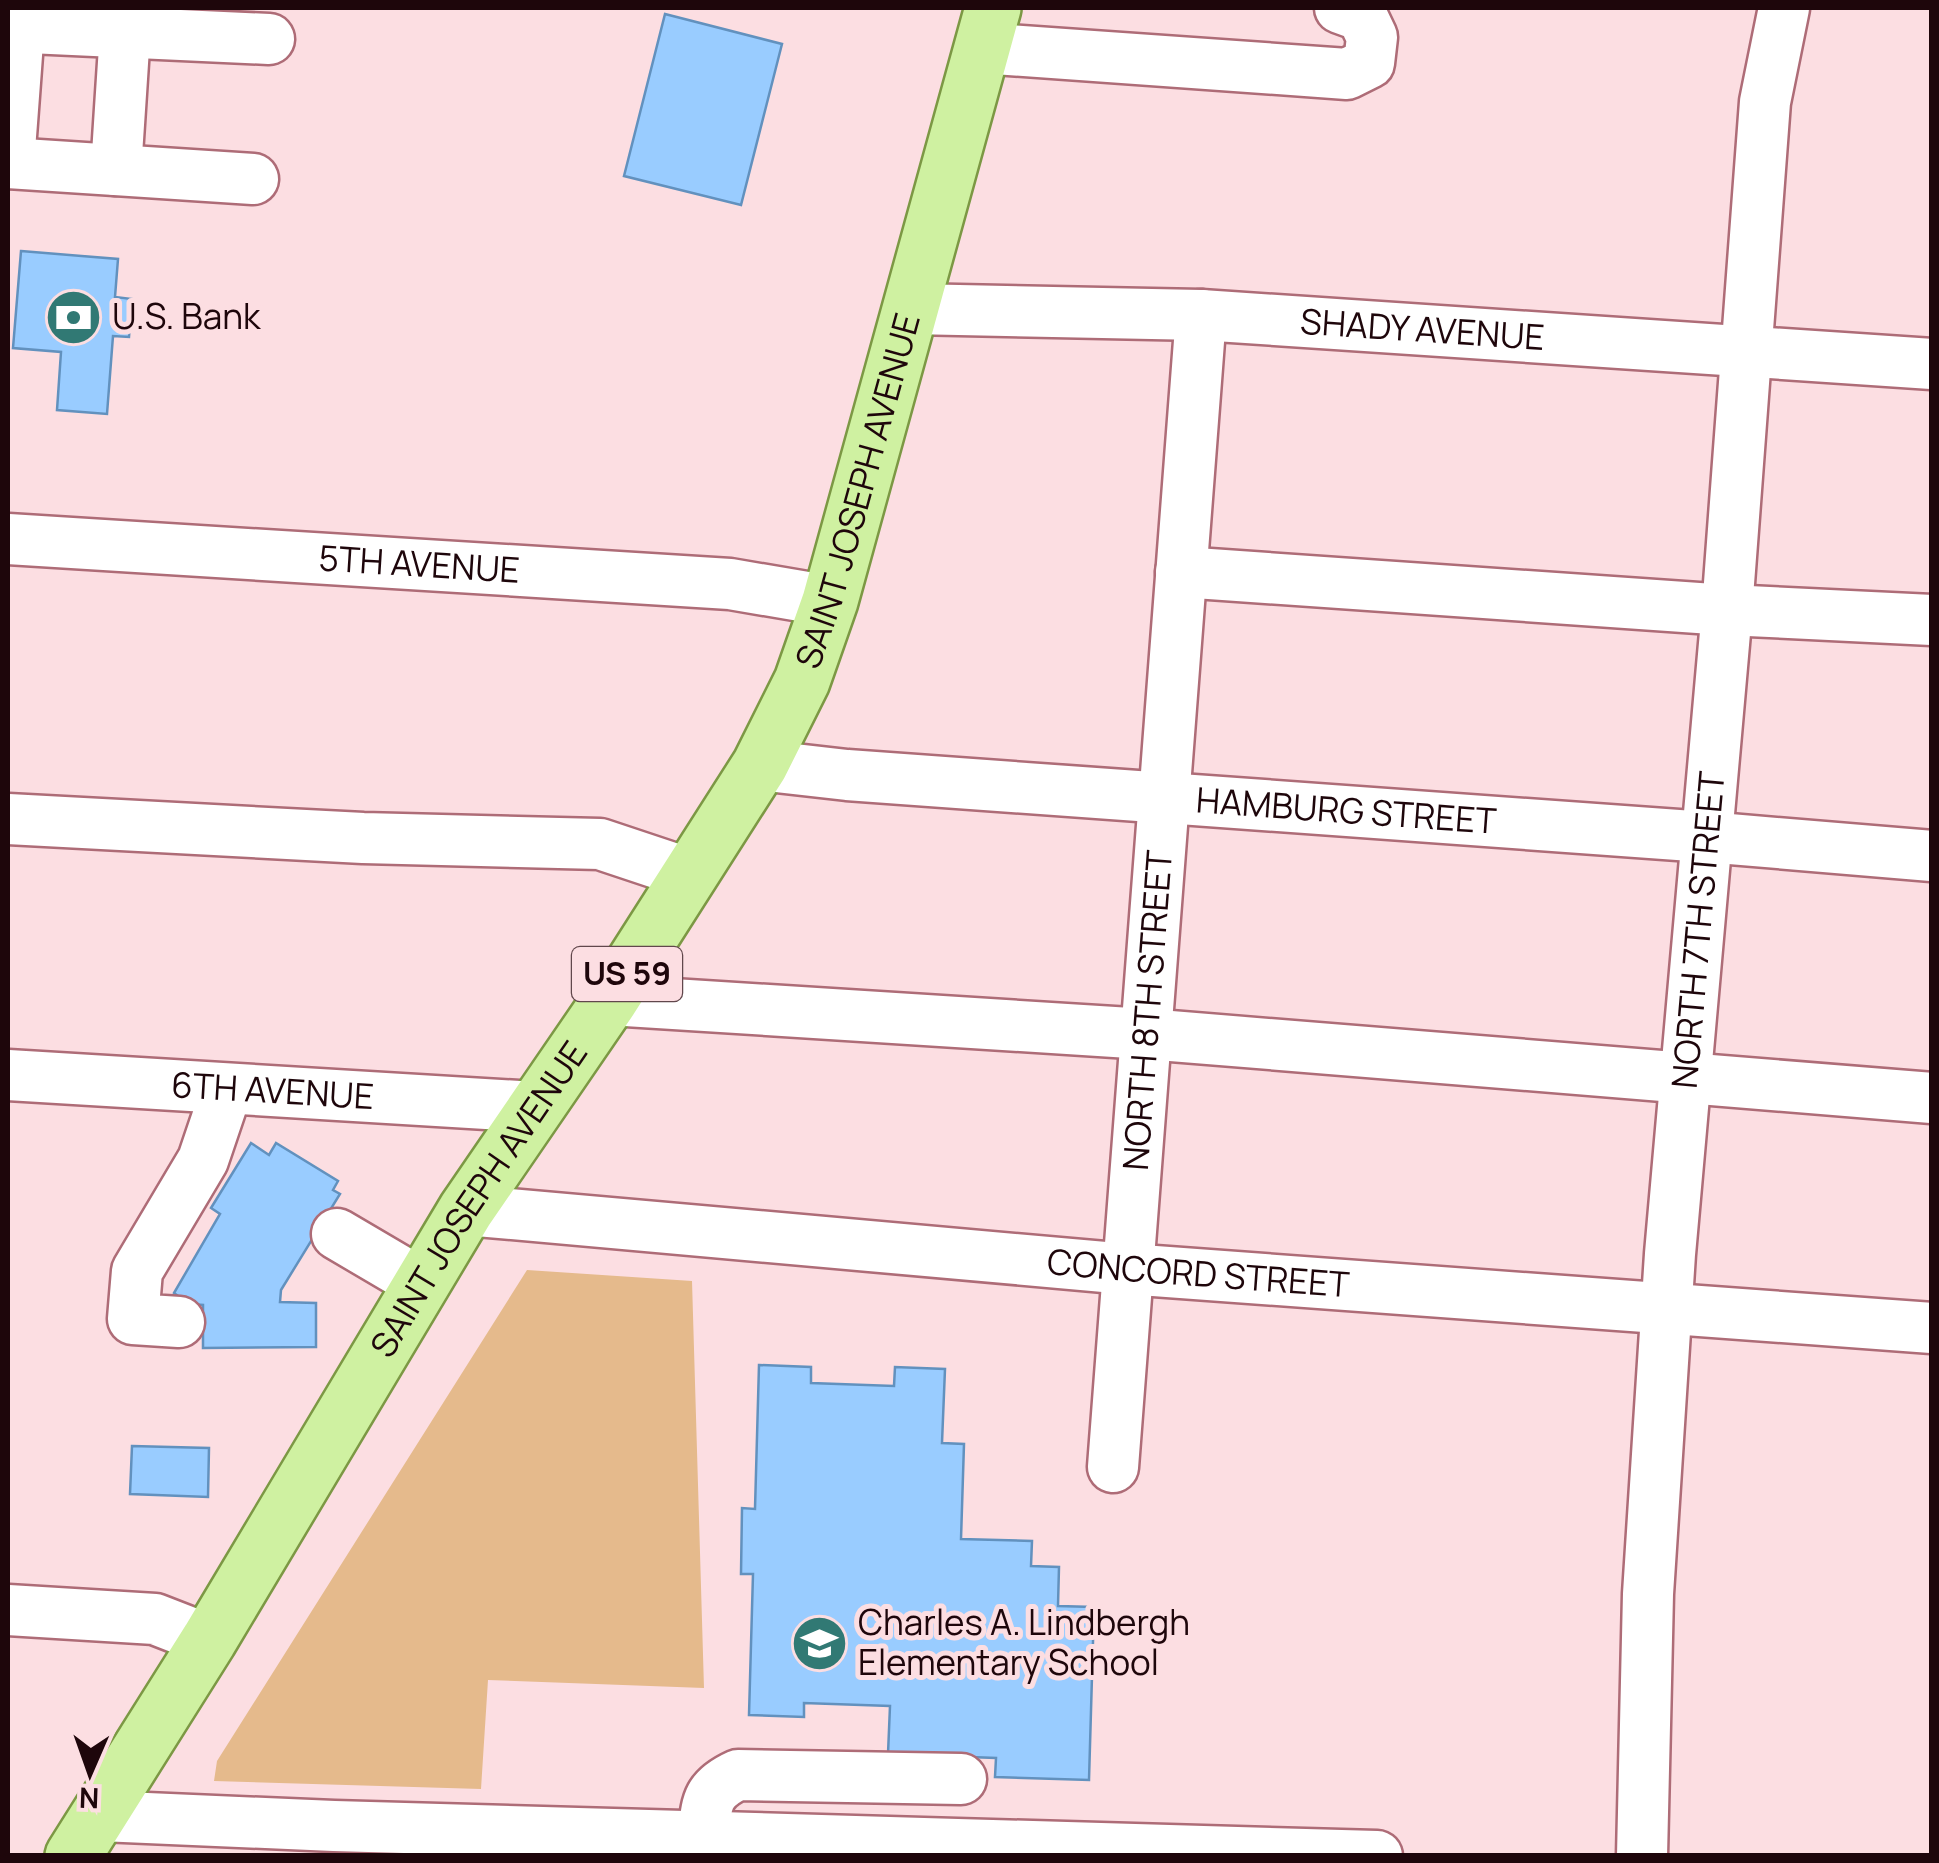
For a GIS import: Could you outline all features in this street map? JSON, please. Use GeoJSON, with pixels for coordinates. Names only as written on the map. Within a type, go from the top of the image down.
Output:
{"type":"FeatureCollection","features":[{"type":"Feature","properties":{"kind":"main road","name":"SAINT JOSEPH AVENUE"},"geometry":{"type":"LineString","coordinates":[[83,1844],[466,1210],[610,1000],[760,765],[802,681],[830,601],[987,28]]}},
{"type":"Feature","properties":{"kind":"street"},"geometry":{"type":"LineString","coordinates":[[987,28],[1347,74],[1369,64],[1372,37],[1362,16],[1340,8]]}},
{"type":"Feature","properties":{"kind":"street","name":"NORTH 7TH STREET"},"geometry":{"type":"LineString","coordinates":[[1642,1856],[1648,1594],[1666,1311],[1727,610],[1765,102],[1784,8]]}},
{"type":"Feature","properties":{"kind":"street"},"geometry":{"type":"LineString","coordinates":[[253,179],[8,163],[13,28],[270,39]]}},
{"type":"Feature","properties":{"kind":"street"},"geometry":{"type":"LineString","coordinates":[[116,170],[125,32]]}},
{"type":"Feature","properties":{"kind":"street","name":"SHADY AVENUE"},"geometry":{"type":"LineString","coordinates":[[912,309],[1201,316],[1932,364]]}},
{"type":"Feature","properties":{"kind":"street","name":"NORTH 8TH STREET"},"geometry":{"type":"LineString","coordinates":[[1113,1467],[1201,316]]}},
{"type":"Feature","properties":{"kind":"street","name":"5TH AVENUE"},"geometry":{"type":"LineString","coordinates":[[8,539],[730,584],[830,601]]}},
{"type":"Feature","properties":{"kind":"street"},"geometry":{"type":"LineString","coordinates":[[1181,572],[1727,610],[1932,620]]}},
{"type":"Feature","properties":{"kind":"street","name":"HAMBURG STREET"},"geometry":{"type":"LineString","coordinates":[[760,765],[847,775],[1932,856]]}},
{"type":"Feature","properties":{"kind":"street"},"geometry":{"type":"LineString","coordinates":[[8,819],[363,838],[600,844],[690,874]]}},
{"type":"Feature","properties":{"kind":"street"},"geometry":{"type":"LineString","coordinates":[[610,1000],[1146,1034],[1932,1098]]}},
{"type":"Feature","properties":{"kind":"street","name":"6TH AVENUE"},"geometry":{"type":"LineString","coordinates":[[8,1075],[536,1107]]}},
{"type":"Feature","properties":{"kind":"street"},"geometry":{"type":"LineString","coordinates":[[179,1322],[134,1319],[137,1271],[204,1160],[226,1089]]}},
{"type":"Feature","properties":{"kind":"street","name":"CONCORD STREET"},"geometry":{"type":"LineString","coordinates":[[466,1210],[1127,1270],[1932,1328]]}},
{"type":"Feature","properties":{"kind":"street"},"geometry":{"type":"LineString","coordinates":[[337,1234],[422,1284]]}},
{"type":"Feature","properties":{"kind":"street"},"geometry":{"type":"LineString","coordinates":[[8,1610],[156,1619],[209,1640]]}},
{"type":"Feature","properties":{"kind":"street"},"geometry":{"type":"LineString","coordinates":[[703,1837],[708,1799],[718,1784],[738,1775],[961,1780]]}},
{"type":"Feature","properties":{"kind":"street"},"geometry":{"type":"LineString","coordinates":[[83,1844],[594,1844],[703,1837],[848,1848],[1377,1856]]}},
{"type":"Feature","properties":{"kind":"shaded area"},"geometry":{"type":"Polygon","coordinates":[[[527,1270],[692,1281],[704,1688],[488,1680],[481,1789],[214,1781],[217,1761],[527,1270]]]}},
{"type":"Feature","properties":{"kind":"building"},"geometry":{"type":"Polygon","coordinates":[[[665,14],[782,44],[741,205],[624,176],[665,14]]]}},
{"type":"Feature","properties":{"kind":"building","name":"U.S. Bank"},"geometry":{"type":"Polygon","coordinates":[[[21,251],[118,259],[115,297],[132,299],[129,337],[113,336],[107,414],[57,410],[61,352],[13,348],[21,251]]]}},
{"type":"Feature","properties":{"kind":"building"},"geometry":{"type":"Polygon","coordinates":[[[251,1143],[269,1155],[276,1143],[338,1181],[333,1190],[340,1194],[281,1290],[280,1302],[316,1303],[316,1347],[203,1348],[203,1305],[189,1304],[174,1293],[220,1214],[211,1208],[251,1143]]]}},
{"type":"Feature","properties":{"kind":"building","name":"Charles A. Lindbergh Elementary School"},"geometry":{"type":"Polygon","coordinates":[[[759,1365],[811,1367],[811,1383],[894,1386],[895,1367],[945,1369],[942,1443],[964,1444],[961,1539],[1032,1541],[1031,1566],[1059,1567],[1058,1606],[1094,1607],[1089,1780],[995,1777],[996,1758],[888,1754],[890,1706],[804,1703],[804,1717],[749,1715],[753,1574],[741,1574],[742,1508],[755,1509],[759,1365]]]}},
{"type":"Feature","properties":{"kind":"building"},"geometry":{"type":"Polygon","coordinates":[[[132,1446],[209,1448],[208,1497],[130,1494],[132,1446]]]}},
{"type":"Feature","properties":{"kind":"place","name":"U.S. Bank"},"geometry":{"type":"Point","coordinates":[73,317]}},
{"type":"Feature","properties":{"kind":"place","name":"Charles A. Lindbergh Elementary School"},"geometry":{"type":"Point","coordinates":[819,1643]}}]}
